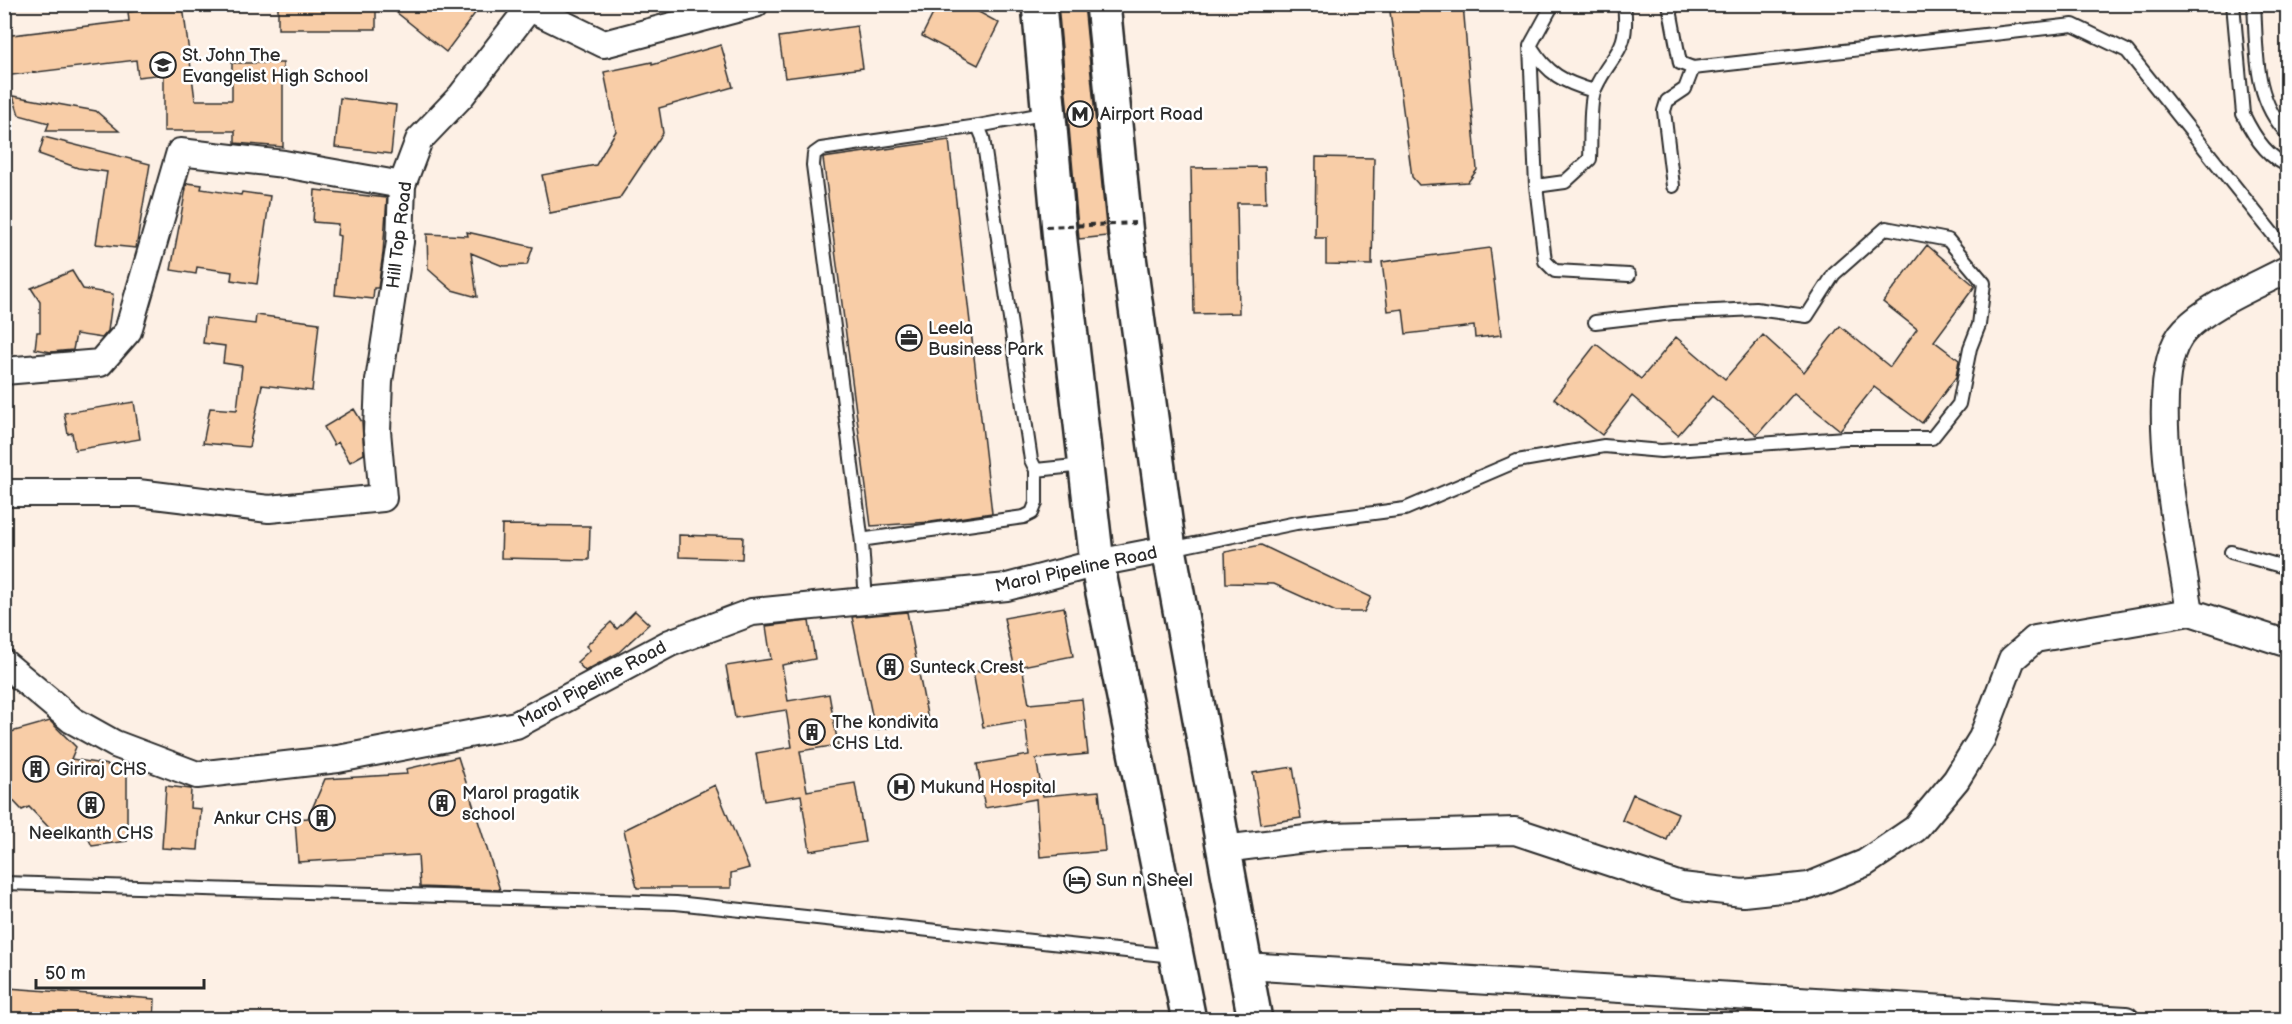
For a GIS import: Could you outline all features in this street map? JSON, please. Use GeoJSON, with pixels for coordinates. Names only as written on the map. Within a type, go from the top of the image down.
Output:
{"type":"FeatureCollection","features":[{"type":"Feature","properties":{"kind":"main road"},"geometry":{"type":"LineString","coordinates":[[1039,4],[1060,241],[1097,562],[1189,1020]]}},
{"type":"Feature","properties":{"kind":"main road"},"geometry":{"type":"LineString","coordinates":[[1103,4],[1125,235],[1169,549],[1255,1020]]}},
{"type":"Feature","properties":{"kind":"street"},"geometry":{"type":"LineString","coordinates":[[525,6],[604,44],[755,4]]}},
{"type":"Feature","properties":{"kind":"street","name":"Hill Top Road"},"geometry":{"type":"LineString","coordinates":[[4,493],[138,493],[269,509],[383,498],[377,431],[379,381],[400,242],[402,185],[419,140],[461,96],[525,6]]}},
{"type":"Feature","properties":{"kind":"street"},"geometry":{"type":"LineString","coordinates":[[4,370],[100,363],[128,332],[180,152],[284,164],[402,185]]}},
{"type":"Feature","properties":{"kind":"street"},"geometry":{"type":"LineString","coordinates":[[2190,612],[2165,441],[2163,400],[2168,362],[2183,331],[2200,317],[2288,269]]}},
{"type":"Feature","properties":{"kind":"street","name":"Marol Pipeline Road"},"geometry":{"type":"LineString","coordinates":[[4,663],[72,720],[115,744],[197,775],[339,759],[516,725],[670,643],[752,612],[1007,587],[1097,562],[1169,549]]}},
{"type":"Feature","properties":{"kind":"street"},"geometry":{"type":"LineString","coordinates":[[1223,849],[1331,836],[1515,831],[1681,886],[1743,893],[1809,886],[1865,863],[1915,829],[1956,780],[1982,738],[2012,659],[2036,639],[2190,612],[2288,644]]}},
{"type":"Feature","properties":{"kind":"street"},"geometry":{"type":"LineString","coordinates":[[1245,966],[2127,1020]]}},
{"type":"Feature","properties":{"kind":"lane"},"geometry":{"type":"LineString","coordinates":[[1553,4],[1530,46],[1536,186],[1545,261],[1555,271],[1629,275]]}},
{"type":"Feature","properties":{"kind":"lane"},"geometry":{"type":"LineString","coordinates":[[1536,186],[1565,182],[1590,159],[1594,91],[1617,55],[1627,29],[1624,4]]}},
{"type":"Feature","properties":{"kind":"lane"},"geometry":{"type":"LineString","coordinates":[[1669,4],[1680,63],[1693,68],[2073,25],[2127,51],[2288,253]]}},
{"type":"Feature","properties":{"kind":"lane"},"geometry":{"type":"LineString","coordinates":[[2233,4],[2243,114],[2251,130],[2263,145],[2281,163],[2288,165]]}},
{"type":"Feature","properties":{"kind":"lane"},"geometry":{"type":"LineString","coordinates":[[2254,4],[2260,87],[2275,122],[2288,134]]}},
{"type":"Feature","properties":{"kind":"lane"},"geometry":{"type":"LineString","coordinates":[[1530,46],[1543,67],[1570,84],[1594,91]]}},
{"type":"Feature","properties":{"kind":"lane"},"geometry":{"type":"LineString","coordinates":[[1673,186],[1664,111],[1667,101],[1685,89],[1693,68]]}},
{"type":"Feature","properties":{"kind":"lane"},"geometry":{"type":"LineString","coordinates":[[866,601],[862,543],[813,165],[814,154],[821,149],[1049,113]]}},
{"type":"Feature","properties":{"kind":"lane"},"geometry":{"type":"LineString","coordinates":[[862,543],[867,539],[1024,517],[1032,513],[1036,503],[1036,470],[1028,447],[983,138],[978,126]]}},
{"type":"Feature","properties":{"kind":"lane"},"geometry":{"type":"LineString","coordinates":[[1169,549],[1296,523],[1405,508],[1517,461],[1604,446],[1660,451],[1845,438],[1932,438],[1959,404],[1970,348],[1979,325],[1984,283],[1948,240],[1886,228],[1834,274],[1807,316],[1756,309],[1674,313],[1595,322]]}},
{"type":"Feature","properties":{"kind":"lane"},"geometry":{"type":"LineString","coordinates":[[1036,470],[1086,465]]}},
{"type":"Feature","properties":{"kind":"lane"},"geometry":{"type":"LineString","coordinates":[[2231,552],[2288,568]]}},
{"type":"Feature","properties":{"kind":"lane"},"geometry":{"type":"LineString","coordinates":[[4,883],[676,903],[1176,956]]}},
{"type":"Feature","properties":{"kind":"path"},"geometry":{"type":"LineString","coordinates":[[1046,227],[1135,223]]}},
{"type":"Feature","properties":{"kind":"building"},"geometry":{"type":"Polygon","coordinates":[[[278,4],[376,4],[376,29],[278,29],[278,4]]]}},
{"type":"Feature","properties":{"kind":"building"},"geometry":{"type":"Polygon","coordinates":[[[386,4],[482,4],[446,52],[386,4]]]}},
{"type":"Feature","properties":{"kind":"building"},"geometry":{"type":"Polygon","coordinates":[[[938,4],[964,4],[999,23],[978,65],[922,36],[938,4]]]}},
{"type":"Feature","properties":{"kind":"building"},"geometry":{"type":"Polygon","coordinates":[[[1058,4],[1084,4],[1107,236],[1079,239],[1058,4]]]}},
{"type":"Feature","properties":{"kind":"building"},"geometry":{"type":"Polygon","coordinates":[[[1389,4],[1463,4],[1477,170],[1468,182],[1419,185],[1412,177],[1389,4]]]}},
{"type":"Feature","properties":{"kind":"building"},"geometry":{"type":"Polygon","coordinates":[[[183,6],[195,100],[232,100],[232,63],[283,63],[283,147],[235,143],[235,131],[164,131],[164,74],[138,77],[136,60],[4,76],[4,36],[129,21],[128,12],[183,6]]]}},
{"type":"Feature","properties":{"kind":"building"},"geometry":{"type":"Polygon","coordinates":[[[857,26],[863,68],[785,78],[779,37],[857,26]]]}},
{"type":"Feature","properties":{"kind":"building"},"geometry":{"type":"Polygon","coordinates":[[[721,45],[733,87],[659,108],[663,133],[619,199],[550,213],[542,175],[596,165],[616,131],[604,72],[652,62],[652,65],[721,45]]]}},
{"type":"Feature","properties":{"kind":"building"},"geometry":{"type":"Polygon","coordinates":[[[13,96],[96,111],[119,131],[46,131],[49,123],[19,115],[13,96]]]}},
{"type":"Feature","properties":{"kind":"building"},"geometry":{"type":"Polygon","coordinates":[[[340,98],[396,105],[391,154],[335,147],[340,98]]]}},
{"type":"Feature","properties":{"kind":"building"},"geometry":{"type":"Polygon","coordinates":[[[44,137],[150,164],[136,248],[96,244],[107,172],[78,168],[39,154],[44,137]]]}},
{"type":"Feature","properties":{"kind":"building","name":"Leela Business Park"},"geometry":{"type":"Polygon","coordinates":[[[949,140],[992,513],[931,522],[871,526],[823,158],[949,140]]]}},
{"type":"Feature","properties":{"kind":"building"},"geometry":{"type":"Polygon","coordinates":[[[1316,157],[1374,158],[1372,265],[1326,264],[1326,238],[1315,238],[1316,157]]]}},
{"type":"Feature","properties":{"kind":"building"},"geometry":{"type":"Polygon","coordinates":[[[1265,167],[1266,203],[1237,203],[1239,313],[1194,314],[1191,168],[1265,167]]]}},
{"type":"Feature","properties":{"kind":"building"},"geometry":{"type":"Polygon","coordinates":[[[187,183],[202,185],[201,189],[241,195],[242,192],[270,196],[257,284],[231,280],[232,272],[197,267],[196,274],[171,270],[187,183]]]}},
{"type":"Feature","properties":{"kind":"building"},"geometry":{"type":"Polygon","coordinates":[[[315,190],[387,198],[383,253],[378,288],[374,288],[373,299],[335,295],[340,236],[337,235],[338,224],[313,222],[315,190]]]}},
{"type":"Feature","properties":{"kind":"building"},"geometry":{"type":"Polygon","coordinates":[[[467,232],[533,247],[527,265],[503,266],[471,253],[477,297],[452,290],[428,269],[427,234],[468,236],[467,232]]]}},
{"type":"Feature","properties":{"kind":"building"},"geometry":{"type":"Polygon","coordinates":[[[1927,245],[1975,286],[1934,341],[1959,360],[1956,377],[1922,423],[1874,387],[1840,430],[1794,393],[1757,435],[1712,396],[1678,435],[1632,396],[1602,435],[1554,398],[1596,344],[1641,379],[1676,337],[1725,379],[1763,335],[1804,372],[1840,326],[1890,367],[1917,329],[1883,302],[1927,245]]]}},
{"type":"Feature","properties":{"kind":"building"},"geometry":{"type":"Polygon","coordinates":[[[1490,248],[1501,335],[1475,338],[1474,326],[1406,334],[1403,309],[1388,311],[1382,262],[1490,248]]]}},
{"type":"Feature","properties":{"kind":"building"},"geometry":{"type":"Polygon","coordinates":[[[72,271],[83,289],[113,294],[108,331],[102,338],[76,334],[73,350],[51,352],[35,349],[37,332],[40,332],[40,302],[31,288],[72,271]]]}},
{"type":"Feature","properties":{"kind":"building"},"geometry":{"type":"Polygon","coordinates":[[[256,315],[319,323],[312,391],[262,385],[249,447],[203,443],[210,408],[237,410],[242,366],[223,363],[225,346],[203,343],[206,318],[255,324],[256,315]]]}},
{"type":"Feature","properties":{"kind":"building"},"geometry":{"type":"Polygon","coordinates":[[[134,402],[140,439],[75,450],[72,433],[68,434],[64,413],[134,402]]]}},
{"type":"Feature","properties":{"kind":"building"},"geometry":{"type":"Polygon","coordinates":[[[354,409],[362,422],[364,454],[350,462],[338,442],[334,445],[324,427],[354,409]]]}},
{"type":"Feature","properties":{"kind":"building"},"geometry":{"type":"Polygon","coordinates":[[[502,525],[590,526],[589,560],[501,558],[502,525]]]}},
{"type":"Feature","properties":{"kind":"building"},"geometry":{"type":"Polygon","coordinates":[[[679,535],[743,537],[742,559],[679,557],[679,535]]]}},
{"type":"Feature","properties":{"kind":"building"},"geometry":{"type":"Polygon","coordinates":[[[1261,545],[1371,597],[1364,612],[1336,612],[1274,584],[1226,583],[1225,552],[1261,545]]]}},
{"type":"Feature","properties":{"kind":"building"},"geometry":{"type":"Polygon","coordinates":[[[1064,607],[1073,656],[1022,666],[1029,704],[1082,699],[1088,754],[1036,759],[1043,796],[1099,791],[1105,851],[1040,857],[1036,799],[985,808],[977,764],[1029,755],[1025,720],[983,727],[973,672],[1014,665],[1004,618],[1064,607]]]}},
{"type":"Feature","properties":{"kind":"building"},"geometry":{"type":"Polygon","coordinates":[[[635,611],[649,624],[618,653],[585,671],[577,662],[590,650],[586,646],[611,622],[617,629],[635,611]]]}},
{"type":"Feature","properties":{"kind":"building","name":"Sunteck Crest"},"geometry":{"type":"Polygon","coordinates":[[[907,612],[928,720],[875,730],[852,617],[907,612]]]}},
{"type":"Feature","properties":{"kind":"building","name":"The kondivita CHS Ltd."},"geometry":{"type":"Polygon","coordinates":[[[809,621],[815,659],[782,665],[788,701],[829,694],[838,745],[800,751],[807,791],[855,783],[865,842],[810,851],[801,795],[764,801],[756,753],[792,747],[786,710],[735,718],[726,666],[771,659],[766,626],[809,621]]]}},
{"type":"Feature","properties":{"kind":"building"},"geometry":{"type":"Polygon","coordinates":[[[50,721],[76,747],[71,759],[127,768],[127,841],[92,846],[82,825],[60,839],[29,807],[22,810],[4,791],[4,734],[50,721]]]}},
{"type":"Feature","properties":{"kind":"building"},"geometry":{"type":"Polygon","coordinates":[[[458,757],[500,890],[420,887],[418,855],[298,862],[295,819],[308,818],[325,779],[407,774],[406,769],[458,757]]]}},
{"type":"Feature","properties":{"kind":"building"},"geometry":{"type":"Polygon","coordinates":[[[1293,767],[1301,818],[1261,824],[1253,773],[1293,767]]]}},
{"type":"Feature","properties":{"kind":"building"},"geometry":{"type":"Polygon","coordinates":[[[715,785],[749,868],[731,873],[731,888],[637,888],[624,830],[715,785]]]}},
{"type":"Feature","properties":{"kind":"building"},"geometry":{"type":"Polygon","coordinates":[[[166,786],[191,789],[190,808],[201,809],[198,850],[162,848],[166,786]]]}},
{"type":"Feature","properties":{"kind":"building"},"geometry":{"type":"Polygon","coordinates":[[[1633,794],[1678,813],[1667,840],[1622,820],[1633,794]]]}},
{"type":"Feature","properties":{"kind":"building"},"geometry":{"type":"Polygon","coordinates":[[[8,988],[155,999],[154,1020],[5,1020],[8,988]]]}},
{"type":"Feature","properties":{"kind":"place","name":"St. John The Evangelist High School"},"geometry":{"type":"Point","coordinates":[163,65]}},
{"type":"Feature","properties":{"kind":"place","name":"Airport Road"},"geometry":{"type":"Point","coordinates":[1080,114]}},
{"type":"Feature","properties":{"kind":"place","name":"Leela Business Park"},"geometry":{"type":"Point","coordinates":[909,338]}},
{"type":"Feature","properties":{"kind":"place","name":"Sunteck Crest"},"geometry":{"type":"Point","coordinates":[890,667]}},
{"type":"Feature","properties":{"kind":"place","name":"The kondivita CHS Ltd."},"geometry":{"type":"Point","coordinates":[812,732]}},
{"type":"Feature","properties":{"kind":"place","name":"Giriraj CHS"},"geometry":{"type":"Point","coordinates":[36,769]}},
{"type":"Feature","properties":{"kind":"place","name":"Mukund Hospital"},"geometry":{"type":"Point","coordinates":[901,787]}},
{"type":"Feature","properties":{"kind":"place","name":"Marol pragatik school"},"geometry":{"type":"Point","coordinates":[442,803]}},
{"type":"Feature","properties":{"kind":"place","name":"Neelkanth CHS"},"geometry":{"type":"Point","coordinates":[91,805]}},
{"type":"Feature","properties":{"kind":"place","name":"Ankur CHS"},"geometry":{"type":"Point","coordinates":[322,818]}},
{"type":"Feature","properties":{"kind":"place","name":"Sun n Sheel"},"geometry":{"type":"Point","coordinates":[1077,880]}}]}
